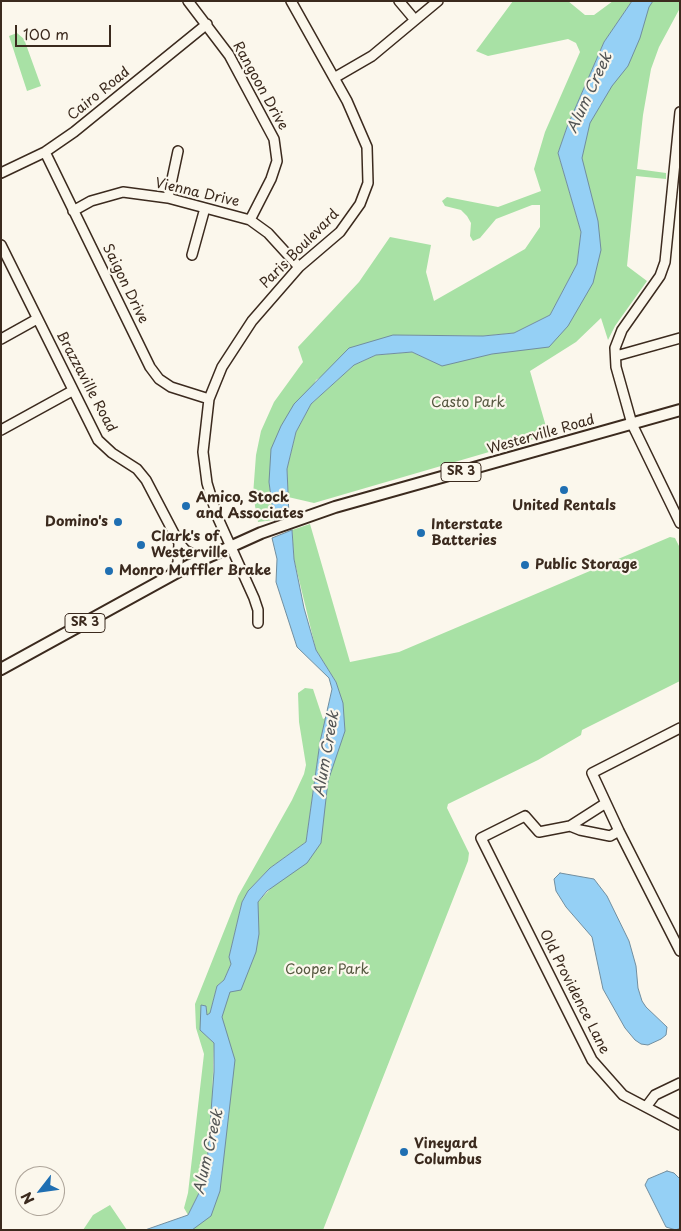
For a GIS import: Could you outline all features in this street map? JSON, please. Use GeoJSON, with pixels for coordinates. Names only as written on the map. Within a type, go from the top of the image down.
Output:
{"type":"FeatureCollection","features":[{"type":"Feature","properties":{"kind":"main road","name":"Westerville Road"},"geometry":{"type":"LineString","coordinates":[[1,669],[202,559],[260,533],[302,518],[680,410]]}},
{"type":"Feature","properties":{"kind":"street","name":"Rangoon Drive"},"geometry":{"type":"LineString","coordinates":[[188,1],[229,55],[274,139],[277,161],[271,179],[250,220]]}},
{"type":"Feature","properties":{"kind":"street","name":"Paris Boulevard"},"geometry":{"type":"LineString","coordinates":[[258,623],[258,610],[254,598],[217,516],[207,483],[203,452],[208,398],[232,348],[252,321],[299,267],[340,232],[360,204],[368,183],[367,147],[334,78],[291,1]]}},
{"type":"Feature","properties":{"kind":"street"},"geometry":{"type":"LineString","coordinates":[[399,1],[415,20]]}},
{"type":"Feature","properties":{"kind":"street"},"geometry":{"type":"LineString","coordinates":[[334,78],[372,56],[438,1]]}},
{"type":"Feature","properties":{"kind":"street","name":"Cairo Road"},"geometry":{"type":"LineString","coordinates":[[1,173],[45,152],[74,132],[207,24]]}},
{"type":"Feature","properties":{"kind":"street"},"geometry":{"type":"LineString","coordinates":[[680,112],[677,170],[665,262],[660,276],[622,330],[615,348],[616,367],[632,424],[680,523]]}},
{"type":"Feature","properties":{"kind":"street"},"geometry":{"type":"LineString","coordinates":[[168,198],[178,151]]}},
{"type":"Feature","properties":{"kind":"street","name":"Saigon Drive"},"geometry":{"type":"LineString","coordinates":[[45,152],[150,367],[159,379],[171,387],[208,398]]}},
{"type":"Feature","properties":{"kind":"street","name":"Vienna Drive"},"geometry":{"type":"LineString","coordinates":[[73,211],[91,201],[123,192],[168,198],[250,220],[268,233],[299,267]]}},
{"type":"Feature","properties":{"kind":"street"},"geometry":{"type":"LineString","coordinates":[[192,255],[205,208]]}},
{"type":"Feature","properties":{"kind":"street","name":"Brazzaville Road"},"geometry":{"type":"LineString","coordinates":[[1,245],[98,440],[112,453],[137,469],[146,480],[179,543],[185,550],[202,559]]}},
{"type":"Feature","properties":{"kind":"street"},"geometry":{"type":"LineString","coordinates":[[1,339],[38,319]]}},
{"type":"Feature","properties":{"kind":"street"},"geometry":{"type":"LineString","coordinates":[[616,356],[680,338]]}},
{"type":"Feature","properties":{"kind":"street"},"geometry":{"type":"LineString","coordinates":[[1,430],[72,391]]}},
{"type":"Feature","properties":{"kind":"street"},"geometry":{"type":"LineString","coordinates":[[169,578],[178,563],[179,543]]}},
{"type":"Feature","properties":{"kind":"street"},"geometry":{"type":"LineString","coordinates":[[680,728],[592,773],[619,831],[680,951]]}},
{"type":"Feature","properties":{"kind":"street"},"geometry":{"type":"LineString","coordinates":[[570,826],[606,803]]}},
{"type":"Feature","properties":{"kind":"street","name":"Old Providence Lane"},"geometry":{"type":"LineString","coordinates":[[570,826],[538,832],[525,816],[481,838],[592,1060],[623,1095],[680,1125]]}},
{"type":"Feature","properties":{"kind":"street"},"geometry":{"type":"LineString","coordinates":[[570,826],[610,836],[619,831]]}},
{"type":"Feature","properties":{"kind":"street"},"geometry":{"type":"LineString","coordinates":[[646,1107],[655,1095],[680,1083]]}},
{"type":"Feature","properties":{"kind":"green space"},"geometry":{"type":"Polygon","coordinates":[[[513,1],[568,1],[585,15],[594,15],[613,1],[632,1],[604,42],[567,127],[558,153],[581,232],[577,264],[550,315],[514,333],[483,336],[393,335],[316,380],[269,482],[274,520],[258,522],[253,495],[256,455],[261,431],[274,402],[303,362],[298,347],[359,282],[390,237],[431,245],[426,272],[434,301],[525,249],[540,227],[540,205],[532,205],[496,219],[480,238],[473,241],[470,236],[471,223],[467,216],[461,210],[445,206],[442,201],[447,197],[498,207],[541,191],[534,169],[545,132],[580,52],[576,43],[568,39],[488,56],[476,51],[513,1]]]}},
{"type":"Feature","properties":{"kind":"green space","name":"Casto Park"},"geometry":{"type":"Polygon","coordinates":[[[646,1],[680,1],[680,8],[659,47],[651,69],[643,115],[637,169],[666,173],[666,179],[636,176],[627,266],[647,281],[615,326],[608,340],[601,318],[576,342],[530,371],[547,430],[544,436],[314,503],[288,497],[287,469],[296,432],[311,404],[354,365],[376,355],[412,352],[434,362],[492,354],[576,301],[585,222],[565,171],[646,1]]]}},
{"type":"Feature","properties":{"kind":"green space"},"geometry":{"type":"Polygon","coordinates":[[[17,33],[24,39],[41,86],[27,91],[9,36],[17,33]]]}},
{"type":"Feature","properties":{"kind":"green space","name":"Cooper Park"},"geometry":{"type":"Polygon","coordinates":[[[310,524],[350,662],[399,652],[670,537],[675,538],[680,548],[680,681],[582,730],[581,735],[538,760],[448,804],[447,808],[469,853],[468,861],[323,1230],[176,1230],[206,1212],[215,1046],[226,988],[258,902],[308,849],[320,742],[306,842],[270,868],[248,891],[242,902],[229,957],[231,964],[224,980],[217,986],[210,1013],[201,1030],[214,1043],[212,1101],[207,1164],[199,1193],[188,1215],[184,1208],[188,1193],[204,1054],[196,1028],[195,1004],[238,896],[292,800],[304,774],[306,765],[299,722],[298,693],[305,688],[313,689],[323,719],[343,708],[336,682],[316,650],[294,559],[292,530],[310,524]]]}},
{"type":"Feature","properties":{"kind":"green space"},"geometry":{"type":"Polygon","coordinates":[[[110,1205],[127,1230],[83,1230],[93,1215],[110,1205]]]}},
{"type":"Feature","properties":{"kind":"water","name":"Alum Creek"},"geometry":{"type":"Polygon","coordinates":[[[632,1],[653,1],[649,7],[640,38],[628,66],[612,86],[590,123],[582,158],[598,221],[601,250],[593,283],[568,326],[549,347],[492,354],[442,366],[412,352],[376,355],[354,365],[311,404],[296,432],[287,469],[289,516],[274,520],[269,482],[271,449],[281,426],[294,404],[349,348],[393,335],[483,336],[514,333],[550,315],[577,264],[581,232],[558,153],[567,127],[604,42],[632,1]]]}},
{"type":"Feature","properties":{"kind":"water","name":"Alum Creek"},"geometry":{"type":"Polygon","coordinates":[[[292,530],[294,559],[304,608],[316,650],[336,682],[343,703],[345,731],[328,781],[321,843],[307,863],[267,891],[258,902],[259,934],[256,952],[241,990],[230,992],[222,1017],[235,1060],[220,1191],[211,1216],[192,1230],[145,1230],[188,1215],[199,1193],[207,1164],[214,1072],[214,1043],[200,1030],[201,1005],[206,1006],[207,1015],[210,1013],[217,986],[224,980],[231,964],[229,957],[242,902],[248,891],[270,868],[306,842],[320,742],[332,689],[329,678],[297,647],[276,582],[277,559],[272,538],[292,530]]]}},
{"type":"Feature","properties":{"kind":"water"},"geometry":{"type":"Polygon","coordinates":[[[560,873],[594,879],[607,896],[629,941],[636,966],[638,988],[642,1001],[667,1027],[666,1035],[661,1039],[648,1045],[641,1044],[625,1028],[603,989],[592,937],[566,907],[556,891],[554,879],[560,873]]]}},
{"type":"Feature","properties":{"kind":"water"},"geometry":{"type":"Polygon","coordinates":[[[667,1171],[674,1173],[680,1179],[680,1228],[676,1230],[666,1227],[645,1185],[648,1179],[667,1171]]]}},
{"type":"Feature","properties":{"kind":"place","name":"United Rentals"},"geometry":{"type":"Point","coordinates":[564,490]}},
{"type":"Feature","properties":{"kind":"place","name":"Amico, Stock and Associates"},"geometry":{"type":"Point","coordinates":[186,506]}},
{"type":"Feature","properties":{"kind":"place","name":"Domino's"},"geometry":{"type":"Point","coordinates":[118,522]}},
{"type":"Feature","properties":{"kind":"place","name":"Interstate Batteries"},"geometry":{"type":"Point","coordinates":[421,533]}},
{"type":"Feature","properties":{"kind":"place","name":"Clark's of Westerville"},"geometry":{"type":"Point","coordinates":[141,545]}},
{"type":"Feature","properties":{"kind":"place","name":"Public Storage"},"geometry":{"type":"Point","coordinates":[525,565]}},
{"type":"Feature","properties":{"kind":"place","name":"Monro Muffler Brake"},"geometry":{"type":"Point","coordinates":[109,571]}},
{"type":"Feature","properties":{"kind":"place","name":"Vineyard Columbus"},"geometry":{"type":"Point","coordinates":[404,1152]}}]}
